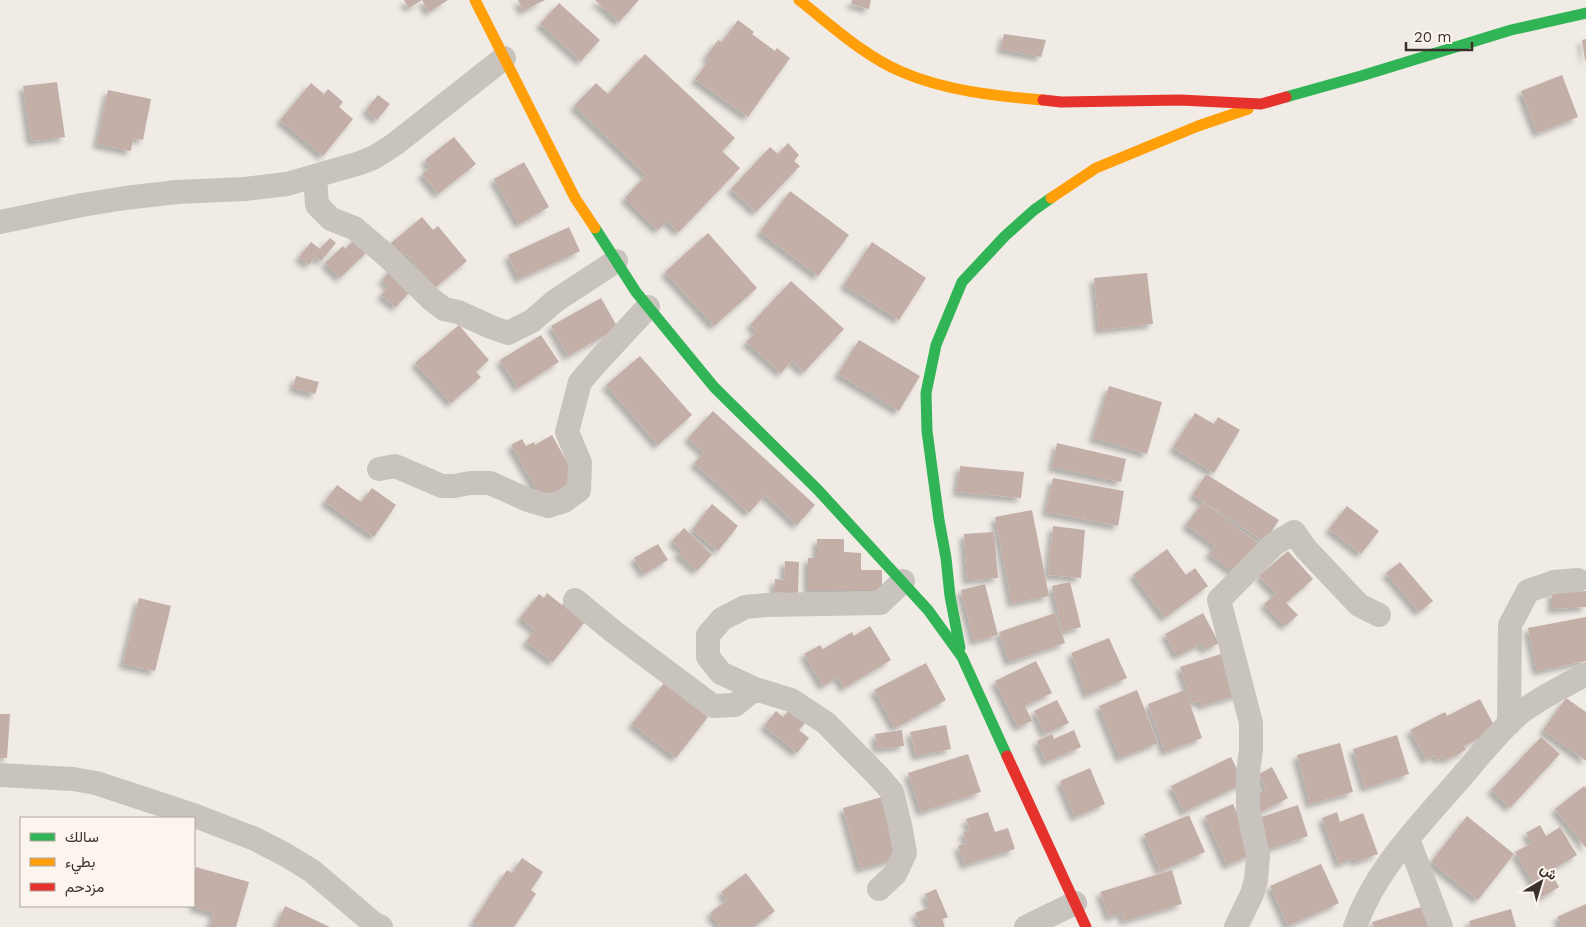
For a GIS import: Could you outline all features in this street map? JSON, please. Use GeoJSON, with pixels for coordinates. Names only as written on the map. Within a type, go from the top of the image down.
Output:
{"type":"FeatureCollection","features":[{"type":"Feature","properties":{"kind":"street"},"geometry":{"type":"LineString","coordinates":[[475,0],[575,198],[636,292],[714,387],[818,490],[903,580],[928,610],[962,657],[1086,927]]}},
{"type":"Feature","properties":{"kind":"street"},"geometry":{"type":"LineString","coordinates":[[799,0],[870,54],[901,72],[934,83],[990,95],[1062,102],[1180,100],[1261,104]]}},
{"type":"Feature","properties":{"kind":"street"},"geometry":{"type":"LineString","coordinates":[[962,657],[950,596],[939,520],[934,468],[927,431],[926,393],[936,344],[962,282],[1005,236],[1034,210],[1096,168],[1198,126],[1261,104],[1361,76],[1511,30],[1586,13]]}},
{"type":"Feature","properties":{"kind":"street"},"geometry":{"type":"LineString","coordinates":[[0,222],[125,198],[177,192],[245,189],[287,184],[314,177],[375,157],[504,58]]}},
{"type":"Feature","properties":{"kind":"street"},"geometry":{"type":"LineString","coordinates":[[314,177],[317,205],[331,219],[354,228],[444,309],[458,312],[508,333],[532,321],[555,301],[616,261]]}},
{"type":"Feature","properties":{"kind":"street"},"geometry":{"type":"LineString","coordinates":[[380,469],[395,466],[442,486],[490,483],[528,500],[548,506],[564,501],[579,490],[580,463],[566,432],[580,382],[648,307]]}},
{"type":"Feature","properties":{"kind":"street"},"geometry":{"type":"LineString","coordinates":[[1236,927],[1252,894],[1256,880],[1258,856],[1248,809],[1251,723],[1219,600],[1273,545],[1294,532],[1306,549],[1359,606],[1379,615]]}},
{"type":"Feature","properties":{"kind":"street"},"geometry":{"type":"LineString","coordinates":[[880,890],[894,874],[905,853],[892,792],[880,777],[826,723],[791,700],[755,689],[721,673],[708,657],[708,635],[722,619],[745,607],[766,604],[880,603],[903,580]]}},
{"type":"Feature","properties":{"kind":"street"},"geometry":{"type":"LineString","coordinates":[[1509,724],[1510,625],[1528,591],[1554,582],[1578,580]]}},
{"type":"Feature","properties":{"kind":"street"},"geometry":{"type":"LineString","coordinates":[[575,600],[614,632],[713,706],[736,705],[755,689]]}},
{"type":"Feature","properties":{"kind":"street"},"geometry":{"type":"LineString","coordinates":[[1355,927],[1373,889],[1392,858],[1509,724],[1519,714],[1545,695],[1586,674]]}},
{"type":"Feature","properties":{"kind":"street"},"geometry":{"type":"LineString","coordinates":[[0,775],[65,778],[96,782],[193,815],[255,839],[286,855],[312,872],[381,927]]}},
{"type":"Feature","properties":{"kind":"street"},"geometry":{"type":"LineString","coordinates":[[1408,839],[1441,927]]}},
{"type":"Feature","properties":{"kind":"street"},"geometry":{"type":"LineString","coordinates":[[1026,927],[1075,903]]}},
{"type":"Feature","properties":{"kind":"building"},"geometry":{"type":"Polygon","coordinates":[[[404,0],[422,0],[409,8],[404,0]]]}},
{"type":"Feature","properties":{"kind":"building"},"geometry":{"type":"Polygon","coordinates":[[[422,0],[448,0],[429,12],[422,0]]]}},
{"type":"Feature","properties":{"kind":"building"},"geometry":{"type":"Polygon","coordinates":[[[518,0],[545,0],[523,11],[518,0]]]}},
{"type":"Feature","properties":{"kind":"building"},"geometry":{"type":"Polygon","coordinates":[[[595,0],[639,0],[619,22],[595,0]]]}},
{"type":"Feature","properties":{"kind":"building"},"geometry":{"type":"Polygon","coordinates":[[[852,0],[871,0],[869,9],[851,4],[852,0]]]}},
{"type":"Feature","properties":{"kind":"building"},"geometry":{"type":"Polygon","coordinates":[[[559,3],[600,40],[581,61],[540,24],[559,3]]]}},
{"type":"Feature","properties":{"kind":"building"},"geometry":{"type":"Polygon","coordinates":[[[738,20],[754,32],[752,34],[775,51],[777,48],[790,58],[748,117],[695,79],[710,59],[706,57],[718,40],[722,42],[738,20]]]}},
{"type":"Feature","properties":{"kind":"building"},"geometry":{"type":"Polygon","coordinates":[[[1004,34],[1046,40],[1041,57],[1001,49],[1004,34]]]}},
{"type":"Feature","properties":{"kind":"building"},"geometry":{"type":"Polygon","coordinates":[[[1586,39],[1586,60],[1585,60],[1582,40],[1586,39]]]}},
{"type":"Feature","properties":{"kind":"building"},"geometry":{"type":"Polygon","coordinates":[[[645,54],[735,138],[722,151],[740,168],[679,232],[667,221],[658,230],[625,198],[646,175],[574,106],[596,83],[608,94],[645,54]]]}},
{"type":"Feature","properties":{"kind":"building"},"geometry":{"type":"Polygon","coordinates":[[[1562,75],[1578,117],[1537,133],[1521,91],[1562,75]]]}},
{"type":"Feature","properties":{"kind":"building"},"geometry":{"type":"Polygon","coordinates":[[[57,82],[65,137],[31,141],[23,86],[57,82]]]}},
{"type":"Feature","properties":{"kind":"building"},"geometry":{"type":"Polygon","coordinates":[[[311,83],[324,94],[328,89],[343,102],[339,107],[353,119],[323,156],[280,120],[311,83]]]}},
{"type":"Feature","properties":{"kind":"building"},"geometry":{"type":"Polygon","coordinates":[[[108,90],[151,99],[143,140],[133,138],[131,151],[97,144],[108,90]]]}},
{"type":"Feature","properties":{"kind":"building"},"geometry":{"type":"Polygon","coordinates":[[[378,95],[390,104],[377,120],[366,110],[378,95]]]}},
{"type":"Feature","properties":{"kind":"building"},"geometry":{"type":"Polygon","coordinates":[[[454,137],[476,164],[438,194],[422,174],[430,167],[425,160],[454,137]]]}},
{"type":"Feature","properties":{"kind":"building"},"geometry":{"type":"Polygon","coordinates":[[[788,143],[799,155],[794,161],[800,166],[756,212],[731,189],[770,147],[778,154],[788,143]]]}},
{"type":"Feature","properties":{"kind":"building"},"geometry":{"type":"Polygon","coordinates":[[[524,162],[549,207],[519,224],[494,179],[524,162]]]}},
{"type":"Feature","properties":{"kind":"building"},"geometry":{"type":"Polygon","coordinates":[[[790,191],[849,235],[818,276],[760,232],[790,191]]]}},
{"type":"Feature","properties":{"kind":"building"},"geometry":{"type":"Polygon","coordinates":[[[422,217],[433,230],[438,226],[467,261],[435,288],[407,255],[404,258],[391,243],[422,217]]]}},
{"type":"Feature","properties":{"kind":"building"},"geometry":{"type":"Polygon","coordinates":[[[569,227],[580,251],[519,279],[508,255],[569,227]]]}},
{"type":"Feature","properties":{"kind":"building"},"geometry":{"type":"Polygon","coordinates":[[[708,233],[757,288],[714,326],[665,272],[708,233]]]}},
{"type":"Feature","properties":{"kind":"building"},"geometry":{"type":"Polygon","coordinates":[[[358,236],[370,249],[340,278],[325,263],[343,246],[345,249],[358,236]]]}},
{"type":"Feature","properties":{"kind":"building"},"geometry":{"type":"Polygon","coordinates":[[[330,238],[336,243],[321,261],[315,257],[309,265],[299,257],[311,242],[320,249],[330,238]]]}},
{"type":"Feature","properties":{"kind":"building"},"geometry":{"type":"Polygon","coordinates":[[[872,242],[926,278],[899,320],[844,285],[872,242]]]}},
{"type":"Feature","properties":{"kind":"building"},"geometry":{"type":"Polygon","coordinates":[[[393,267],[415,286],[396,307],[381,295],[389,286],[382,280],[393,267]]]}},
{"type":"Feature","properties":{"kind":"building"},"geometry":{"type":"Polygon","coordinates":[[[1147,273],[1153,324],[1099,330],[1094,278],[1147,273]]]}},
{"type":"Feature","properties":{"kind":"building"},"geometry":{"type":"Polygon","coordinates":[[[791,281],[844,329],[804,372],[792,361],[781,373],[746,342],[757,331],[750,325],[791,281]]]}},
{"type":"Feature","properties":{"kind":"building"},"geometry":{"type":"Polygon","coordinates":[[[601,298],[618,328],[568,356],[551,326],[601,298]]]}},
{"type":"Feature","properties":{"kind":"building"},"geometry":{"type":"Polygon","coordinates":[[[459,325],[489,360],[476,372],[481,377],[451,403],[415,363],[459,325]]]}},
{"type":"Feature","properties":{"kind":"building"},"geometry":{"type":"Polygon","coordinates":[[[541,335],[559,362],[518,388],[500,360],[541,335]]]}},
{"type":"Feature","properties":{"kind":"building"},"geometry":{"type":"Polygon","coordinates":[[[859,340],[920,376],[899,411],[838,374],[859,340]]]}},
{"type":"Feature","properties":{"kind":"building"},"geometry":{"type":"Polygon","coordinates":[[[640,356],[692,415],[658,445],[606,385],[640,356]]]}},
{"type":"Feature","properties":{"kind":"building"},"geometry":{"type":"Polygon","coordinates":[[[296,376],[319,382],[315,394],[293,388],[296,376]]]}},
{"type":"Feature","properties":{"kind":"building"},"geometry":{"type":"Polygon","coordinates":[[[1109,386],[1162,402],[1147,454],[1093,438],[1109,386]]]}},
{"type":"Feature","properties":{"kind":"building"},"geometry":{"type":"Polygon","coordinates":[[[713,411],[815,505],[797,525],[765,495],[749,513],[694,463],[704,453],[688,438],[713,411]]]}},
{"type":"Feature","properties":{"kind":"building"},"geometry":{"type":"Polygon","coordinates":[[[1195,413],[1214,424],[1218,417],[1240,430],[1214,473],[1173,448],[1195,413]]]}},
{"type":"Feature","properties":{"kind":"building"},"geometry":{"type":"Polygon","coordinates":[[[552,435],[577,480],[543,500],[511,445],[522,439],[526,446],[534,442],[535,445],[552,435]]]}},
{"type":"Feature","properties":{"kind":"building"},"geometry":{"type":"Polygon","coordinates":[[[1057,443],[1126,459],[1121,482],[1052,467],[1057,443]]]}},
{"type":"Feature","properties":{"kind":"building"},"geometry":{"type":"Polygon","coordinates":[[[960,466],[1024,472],[1021,498],[957,492],[960,466]]]}},
{"type":"Feature","properties":{"kind":"building"},"geometry":{"type":"Polygon","coordinates":[[[1206,474],[1279,520],[1265,542],[1193,495],[1206,474]]]}},
{"type":"Feature","properties":{"kind":"building"},"geometry":{"type":"Polygon","coordinates":[[[1053,478],[1124,491],[1118,526],[1046,512],[1053,478]]]}},
{"type":"Feature","properties":{"kind":"building"},"geometry":{"type":"Polygon","coordinates":[[[337,485],[361,502],[372,488],[396,505],[374,537],[325,502],[337,485]]]}},
{"type":"Feature","properties":{"kind":"building"},"geometry":{"type":"Polygon","coordinates":[[[1203,502],[1258,543],[1236,574],[1209,554],[1215,546],[1186,525],[1203,502]]]}},
{"type":"Feature","properties":{"kind":"building"},"geometry":{"type":"Polygon","coordinates":[[[712,504],[738,526],[718,551],[692,530],[712,504]]]}},
{"type":"Feature","properties":{"kind":"building"},"geometry":{"type":"Polygon","coordinates":[[[1347,506],[1379,531],[1361,554],[1329,529],[1347,506]]]}},
{"type":"Feature","properties":{"kind":"building"},"geometry":{"type":"Polygon","coordinates":[[[1032,510],[1049,596],[1012,603],[995,517],[1032,510]]]}},
{"type":"Feature","properties":{"kind":"building"},"geometry":{"type":"Polygon","coordinates":[[[1053,526],[1085,530],[1081,578],[1048,575],[1053,526]]]}},
{"type":"Feature","properties":{"kind":"building"},"geometry":{"type":"Polygon","coordinates":[[[684,528],[712,555],[697,571],[678,554],[682,550],[672,541],[684,528]]]}},
{"type":"Feature","properties":{"kind":"building"},"geometry":{"type":"Polygon","coordinates":[[[994,532],[998,578],[967,580],[964,534],[994,532]]]}},
{"type":"Feature","properties":{"kind":"building"},"geometry":{"type":"Polygon","coordinates":[[[817,539],[844,539],[844,552],[861,553],[861,570],[882,570],[882,590],[808,590],[808,558],[817,558],[817,539]]]}},
{"type":"Feature","properties":{"kind":"building"},"geometry":{"type":"Polygon","coordinates":[[[658,544],[668,560],[644,574],[634,558],[658,544]]]}},
{"type":"Feature","properties":{"kind":"building"},"geometry":{"type":"Polygon","coordinates":[[[1167,549],[1186,575],[1195,568],[1208,586],[1165,618],[1133,575],[1167,549]]]}},
{"type":"Feature","properties":{"kind":"building"},"geometry":{"type":"Polygon","coordinates":[[[1288,551],[1313,579],[1286,603],[1298,615],[1285,626],[1264,604],[1276,594],[1259,576],[1288,551]]]}},
{"type":"Feature","properties":{"kind":"building"},"geometry":{"type":"Polygon","coordinates":[[[785,561],[799,562],[798,594],[774,592],[775,579],[784,580],[785,561]]]}},
{"type":"Feature","properties":{"kind":"building"},"geometry":{"type":"Polygon","coordinates":[[[1400,562],[1433,601],[1419,612],[1386,573],[1400,562]]]}},
{"type":"Feature","properties":{"kind":"building"},"geometry":{"type":"Polygon","coordinates":[[[1070,582],[1081,627],[1063,632],[1052,586],[1070,582]]]}},
{"type":"Feature","properties":{"kind":"building"},"geometry":{"type":"Polygon","coordinates":[[[985,584],[998,635],[974,641],[961,590],[985,584]]]}},
{"type":"Feature","properties":{"kind":"building"},"geometry":{"type":"Polygon","coordinates":[[[1586,591],[1586,607],[1552,609],[1552,592],[1586,591]]]}},
{"type":"Feature","properties":{"kind":"building"},"geometry":{"type":"Polygon","coordinates":[[[547,593],[562,605],[565,602],[587,619],[553,662],[526,642],[535,630],[520,618],[539,594],[544,598],[547,593]]]}},
{"type":"Feature","properties":{"kind":"building"},"geometry":{"type":"Polygon","coordinates":[[[139,598],[171,606],[155,671],[123,664],[139,598]]]}},
{"type":"Feature","properties":{"kind":"building"},"geometry":{"type":"Polygon","coordinates":[[[1055,613],[1065,643],[1009,662],[999,632],[1055,613]]]}},
{"type":"Feature","properties":{"kind":"building"},"geometry":{"type":"Polygon","coordinates":[[[1203,613],[1219,643],[1205,650],[1201,644],[1177,656],[1165,634],[1203,613]]]}},
{"type":"Feature","properties":{"kind":"building"},"geometry":{"type":"Polygon","coordinates":[[[1586,617],[1586,661],[1537,671],[1528,628],[1586,617]]]}},
{"type":"Feature","properties":{"kind":"building"},"geometry":{"type":"Polygon","coordinates":[[[870,626],[891,660],[844,688],[838,677],[823,686],[804,654],[820,645],[823,649],[852,632],[854,636],[870,626]]]}},
{"type":"Feature","properties":{"kind":"building"},"geometry":{"type":"Polygon","coordinates":[[[1109,638],[1127,678],[1087,695],[1071,653],[1109,638]]]}},
{"type":"Feature","properties":{"kind":"building"},"geometry":{"type":"Polygon","coordinates":[[[1227,652],[1241,694],[1201,706],[1200,701],[1192,703],[1180,667],[1227,652]]]}},
{"type":"Feature","properties":{"kind":"building"},"geometry":{"type":"Polygon","coordinates":[[[1036,661],[1052,693],[1025,706],[1032,721],[1018,727],[995,681],[1036,661]]]}},
{"type":"Feature","properties":{"kind":"building"},"geometry":{"type":"Polygon","coordinates":[[[926,663],[946,700],[895,728],[874,690],[926,663]]]}},
{"type":"Feature","properties":{"kind":"building"},"geometry":{"type":"Polygon","coordinates":[[[664,683],[708,717],[676,758],[632,724],[664,683]]]}},
{"type":"Feature","properties":{"kind":"building"},"geometry":{"type":"Polygon","coordinates":[[[1137,690],[1158,743],[1120,758],[1099,706],[1137,690]]]}},
{"type":"Feature","properties":{"kind":"building"},"geometry":{"type":"Polygon","coordinates":[[[1185,690],[1202,738],[1165,752],[1148,704],[1185,690]]]}},
{"type":"Feature","properties":{"kind":"building"},"geometry":{"type":"Polygon","coordinates":[[[1566,698],[1586,712],[1586,761],[1543,730],[1566,698]]]}},
{"type":"Feature","properties":{"kind":"building"},"geometry":{"type":"Polygon","coordinates":[[[1480,699],[1496,729],[1464,746],[1466,750],[1446,760],[1444,757],[1438,760],[1435,755],[1426,760],[1410,730],[1445,712],[1447,716],[1480,699]]]}},
{"type":"Feature","properties":{"kind":"building"},"geometry":{"type":"Polygon","coordinates":[[[1057,700],[1069,723],[1045,734],[1034,711],[1057,700]]]}},
{"type":"Feature","properties":{"kind":"building"},"geometry":{"type":"Polygon","coordinates":[[[790,709],[806,722],[799,730],[809,738],[797,753],[764,726],[776,711],[783,717],[790,709]]]}},
{"type":"Feature","properties":{"kind":"building"},"geometry":{"type":"Polygon","coordinates":[[[0,714],[10,714],[7,758],[0,758],[0,714]]]}},
{"type":"Feature","properties":{"kind":"building"},"geometry":{"type":"Polygon","coordinates":[[[946,725],[951,749],[916,756],[910,732],[946,725]]]}},
{"type":"Feature","properties":{"kind":"building"},"geometry":{"type":"Polygon","coordinates":[[[902,730],[904,746],[877,749],[875,734],[902,730]]]}},
{"type":"Feature","properties":{"kind":"building"},"geometry":{"type":"Polygon","coordinates":[[[1074,730],[1081,747],[1046,762],[1037,741],[1052,734],[1054,739],[1074,730]]]}},
{"type":"Feature","properties":{"kind":"building"},"geometry":{"type":"Polygon","coordinates":[[[1397,735],[1409,774],[1365,788],[1353,749],[1397,735]]]}},
{"type":"Feature","properties":{"kind":"building"},"geometry":{"type":"Polygon","coordinates":[[[1541,737],[1560,754],[1510,808],[1491,790],[1541,737]]]}},
{"type":"Feature","properties":{"kind":"building"},"geometry":{"type":"Polygon","coordinates":[[[1340,743],[1353,792],[1310,804],[1297,755],[1340,743]]]}},
{"type":"Feature","properties":{"kind":"building"},"geometry":{"type":"Polygon","coordinates":[[[968,754],[981,792],[921,812],[908,773],[968,754]]]}},
{"type":"Feature","properties":{"kind":"building"},"geometry":{"type":"Polygon","coordinates":[[[1231,757],[1244,783],[1184,812],[1171,786],[1231,757]]]}},
{"type":"Feature","properties":{"kind":"building"},"geometry":{"type":"Polygon","coordinates":[[[1272,767],[1288,798],[1261,812],[1252,796],[1266,789],[1259,774],[1272,767]]]}},
{"type":"Feature","properties":{"kind":"building"},"geometry":{"type":"Polygon","coordinates":[[[1090,768],[1105,804],[1075,817],[1060,781],[1090,768]]]}},
{"type":"Feature","properties":{"kind":"building"},"geometry":{"type":"Polygon","coordinates":[[[1584,786],[1586,788],[1586,848],[1555,809],[1584,786]]]}},
{"type":"Feature","properties":{"kind":"building"},"geometry":{"type":"Polygon","coordinates":[[[882,797],[899,858],[860,869],[843,808],[882,797]]]}},
{"type":"Feature","properties":{"kind":"building"},"geometry":{"type":"Polygon","coordinates":[[[1233,804],[1255,853],[1227,865],[1205,816],[1233,804]]]}},
{"type":"Feature","properties":{"kind":"building"},"geometry":{"type":"Polygon","coordinates":[[[1298,805],[1308,836],[1266,850],[1255,819],[1298,805]]]}},
{"type":"Feature","properties":{"kind":"building"},"geometry":{"type":"Polygon","coordinates":[[[988,812],[995,832],[1008,828],[1015,849],[965,865],[958,846],[967,843],[963,832],[970,830],[966,819],[988,812]]]}},
{"type":"Feature","properties":{"kind":"building"},"geometry":{"type":"Polygon","coordinates":[[[1337,812],[1340,822],[1363,813],[1378,854],[1356,862],[1354,858],[1339,864],[1322,818],[1337,812]]]}},
{"type":"Feature","properties":{"kind":"building"},"geometry":{"type":"Polygon","coordinates":[[[1189,815],[1205,852],[1160,871],[1144,834],[1189,815]]]}},
{"type":"Feature","properties":{"kind":"building"},"geometry":{"type":"Polygon","coordinates":[[[1467,816],[1514,854],[1478,900],[1431,862],[1467,816]]]}},
{"type":"Feature","properties":{"kind":"building"},"geometry":{"type":"Polygon","coordinates":[[[1540,825],[1546,836],[1560,827],[1577,855],[1550,871],[1559,887],[1542,897],[1515,852],[1532,843],[1526,833],[1540,825]]]}},
{"type":"Feature","properties":{"kind":"building"},"geometry":{"type":"Polygon","coordinates":[[[522,858],[543,872],[531,890],[536,894],[514,927],[476,927],[478,924],[473,922],[507,870],[512,873],[522,858]]]}},
{"type":"Feature","properties":{"kind":"building"},"geometry":{"type":"Polygon","coordinates":[[[1321,864],[1339,903],[1288,926],[1270,886],[1321,864]]]}},
{"type":"Feature","properties":{"kind":"building"},"geometry":{"type":"Polygon","coordinates":[[[196,867],[249,882],[236,927],[210,927],[214,913],[194,907],[196,867]]]}},
{"type":"Feature","properties":{"kind":"building"},"geometry":{"type":"Polygon","coordinates":[[[1172,870],[1182,904],[1124,921],[1122,913],[1109,917],[1100,892],[1172,870]]]}},
{"type":"Feature","properties":{"kind":"building"},"geometry":{"type":"Polygon","coordinates":[[[746,873],[775,911],[754,927],[720,927],[710,913],[727,900],[721,892],[746,873]]]}},
{"type":"Feature","properties":{"kind":"building"},"geometry":{"type":"Polygon","coordinates":[[[936,889],[948,917],[942,919],[945,927],[921,927],[915,913],[930,907],[925,894],[936,889]]]}},
{"type":"Feature","properties":{"kind":"building"},"geometry":{"type":"Polygon","coordinates":[[[1586,904],[1586,927],[1562,927],[1557,917],[1586,904]]]}},
{"type":"Feature","properties":{"kind":"building"},"geometry":{"type":"Polygon","coordinates":[[[1428,905],[1435,927],[1374,927],[1372,922],[1428,905]]]}},
{"type":"Feature","properties":{"kind":"building"},"geometry":{"type":"Polygon","coordinates":[[[285,906],[330,927],[276,927],[285,906]]]}},
{"type":"Feature","properties":{"kind":"building"},"geometry":{"type":"Polygon","coordinates":[[[1511,909],[1516,927],[1471,927],[1469,921],[1511,909]]]}},
{"type":"Feature","properties":{"kind":"traffic: fast"},"geometry":{"type":"LineString","coordinates":[[1286,97],[1511,30],[1586,13]]}},
{"type":"Feature","properties":{"kind":"traffic: fast"},"geometry":{"type":"LineString","coordinates":[[960,648],[950,596],[927,431],[926,393],[936,345],[962,282],[1005,236],[1034,210],[1051,198]]}},
{"type":"Feature","properties":{"kind":"traffic: fast"},"geometry":{"type":"LineString","coordinates":[[595,228],[636,292],[714,387],[818,490],[928,610],[962,657],[1007,756]]}},
{"type":"Feature","properties":{"kind":"traffic: slow"},"geometry":{"type":"LineString","coordinates":[[475,0],[575,198],[595,228]]}},
{"type":"Feature","properties":{"kind":"traffic: slow"},"geometry":{"type":"LineString","coordinates":[[799,0],[861,49],[902,72],[954,88],[1043,100]]}},
{"type":"Feature","properties":{"kind":"traffic: slow"},"geometry":{"type":"LineString","coordinates":[[1051,198],[1096,168],[1198,126],[1248,109]]}},
{"type":"Feature","properties":{"kind":"traffic: jam"},"geometry":{"type":"LineString","coordinates":[[1043,100],[1061,102],[1180,100],[1261,104],[1286,97]]}},
{"type":"Feature","properties":{"kind":"traffic: jam"},"geometry":{"type":"LineString","coordinates":[[1007,756],[1086,927]]}}]}
